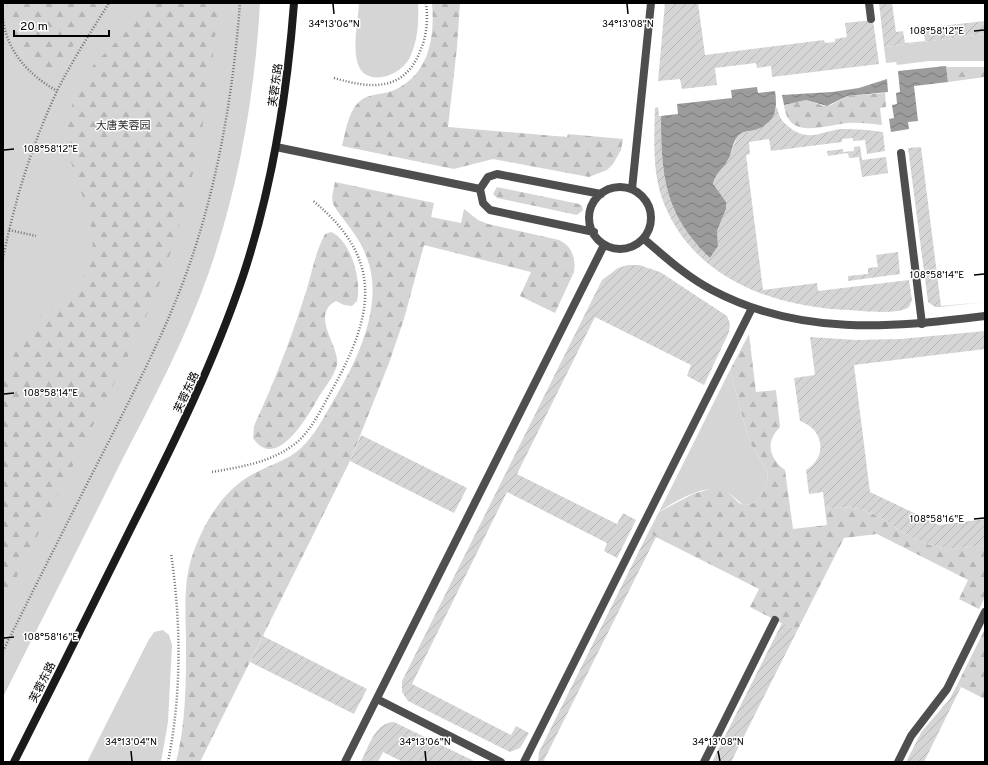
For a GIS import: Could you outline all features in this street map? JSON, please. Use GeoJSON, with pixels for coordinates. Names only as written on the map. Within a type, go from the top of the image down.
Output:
{"type":"FeatureCollection","features":[{"type":"Feature","properties":{"kind":"main road","name":"芙蓉东路"},"geometry":{"type":"LineString","coordinates":[[14,762],[164,462],[223,333],[243,275],[258,224],[276,147],[289,59],[294,3]]}},
{"type":"Feature","properties":{"kind":"street"},"geometry":{"type":"LineString","coordinates":[[632,189],[651,3]]}},
{"type":"Feature","properties":{"kind":"street"},"geometry":{"type":"LineString","coordinates":[[869,3],[871,19]]}},
{"type":"Feature","properties":{"kind":"street"},"geometry":{"type":"LineString","coordinates":[[276,147],[480,189]]}},
{"type":"Feature","properties":{"kind":"street"},"geometry":{"type":"LineString","coordinates":[[901,153],[922,324]]}},
{"type":"Feature","properties":{"kind":"street"},"geometry":{"type":"LineString","coordinates":[[593,232],[490,210],[483,203],[480,189],[488,177],[497,174],[601,194]]}},
{"type":"Feature","properties":{"kind":"street"},"geometry":{"type":"LineString","coordinates":[[616,187],[632,189],[647,203],[651,215],[650,227],[644,239],[636,246],[624,250],[611,249],[601,243],[593,232],[589,222],[590,210],[595,199],[601,194],[616,187]]}},
{"type":"Feature","properties":{"kind":"street"},"geometry":{"type":"LineString","coordinates":[[644,239],[676,267],[711,290],[774,316],[820,324],[889,326],[922,324],[985,316]]}},
{"type":"Feature","properties":{"kind":"street"},"geometry":{"type":"LineString","coordinates":[[345,762],[604,245]]}},
{"type":"Feature","properties":{"kind":"street"},"geometry":{"type":"LineString","coordinates":[[524,762],[752,308]]}},
{"type":"Feature","properties":{"kind":"street"},"geometry":{"type":"LineString","coordinates":[[898,762],[911,736],[947,689],[985,612]]}},
{"type":"Feature","properties":{"kind":"street"},"geometry":{"type":"LineString","coordinates":[[704,762],[775,620]]}},
{"type":"Feature","properties":{"kind":"street"},"geometry":{"type":"LineString","coordinates":[[377,699],[501,762]]}},
{"type":"Feature","properties":{"kind":"path"},"geometry":{"type":"LineString","coordinates":[[3,258],[9,230],[28,162],[57,91],[79,51],[109,3]]}},
{"type":"Feature","properties":{"kind":"path"},"geometry":{"type":"LineString","coordinates":[[3,651],[153,353],[186,275],[204,216],[217,162],[231,84],[240,3]]}},
{"type":"Feature","properties":{"kind":"path"},"geometry":{"type":"LineString","coordinates":[[334,78],[358,85],[372,85],[385,84],[404,76],[416,62],[424,41],[426,29],[426,3]]}},
{"type":"Feature","properties":{"kind":"path"},"geometry":{"type":"LineString","coordinates":[[3,19],[8,42],[19,60],[39,79],[57,91]]}},
{"type":"Feature","properties":{"kind":"path"},"geometry":{"type":"LineString","coordinates":[[212,472],[243,467],[275,457],[293,445],[307,430],[320,411],[353,348],[363,314],[365,291],[362,268],[352,243],[343,228],[329,213],[312,200]]}},
{"type":"Feature","properties":{"kind":"path"},"geometry":{"type":"LineString","coordinates":[[9,230],[36,236]]}},
{"type":"Feature","properties":{"kind":"path"},"geometry":{"type":"LineString","coordinates":[[168,762],[174,733],[178,680],[178,620],[171,552]]}},
{"type":"Feature","properties":{"kind":"green space","name":"大唐芙蓉园"},"geometry":{"type":"Polygon","coordinates":[[[3,3],[260,3],[258,37],[250,105],[244,139],[220,239],[200,297],[157,392],[3,697],[3,3]]]}},
{"type":"Feature","properties":{"kind":"green space"},"geometry":{"type":"Polygon","coordinates":[[[7,3],[100,3],[74,44],[54,82],[33,65],[20,49],[11,29],[7,3]]]}},
{"type":"Feature","properties":{"kind":"green space"},"geometry":{"type":"Polygon","coordinates":[[[146,3],[219,3],[209,90],[198,152],[184,210],[164,273],[138,336],[3,604],[3,386],[13,357],[28,331],[48,309],[69,294],[81,282],[89,266],[92,249],[92,233],[89,217],[69,154],[67,127],[74,99],[85,76],[92,66],[127,31],[146,3]]]}},
{"type":"Feature","properties":{"kind":"green space"},"geometry":{"type":"Polygon","coordinates":[[[359,3],[418,3],[415,44],[410,57],[399,70],[382,77],[374,77],[367,75],[361,70],[357,61],[355,47],[359,3]]]}},
{"type":"Feature","properties":{"kind":"green space"},"geometry":{"type":"Polygon","coordinates":[[[432,3],[460,3],[457,47],[448,127],[567,137],[568,134],[623,139],[621,150],[613,164],[607,170],[589,177],[493,159],[454,169],[342,146],[350,116],[360,101],[371,95],[392,91],[414,76],[422,66],[430,42],[433,16],[432,3]]]}},
{"type":"Feature","properties":{"kind":"green space"},"geometry":{"type":"Polygon","coordinates":[[[665,3],[698,3],[705,55],[824,40],[825,43],[835,42],[835,39],[847,37],[845,23],[873,20],[879,64],[772,77],[771,66],[757,68],[756,63],[715,68],[717,85],[682,89],[680,79],[658,81],[665,3]]]}},
{"type":"Feature","properties":{"kind":"green space"},"geometry":{"type":"Polygon","coordinates":[[[879,3],[892,3],[896,32],[903,31],[905,43],[925,41],[923,28],[985,21],[985,34],[884,47],[879,3]]]}},
{"type":"Feature","properties":{"kind":"green space"},"geometry":{"type":"Polygon","coordinates":[[[985,34],[985,61],[929,61],[897,65],[896,62],[886,63],[884,47],[985,34]]]}},
{"type":"Feature","properties":{"kind":"green space"},"geometry":{"type":"Polygon","coordinates":[[[946,67],[985,67],[985,77],[948,82],[946,67]]]}},
{"type":"Feature","properties":{"kind":"green space"},"geometry":{"type":"Polygon","coordinates":[[[885,93],[886,107],[880,108],[882,125],[852,123],[819,128],[800,127],[792,123],[787,116],[784,105],[806,100],[824,106],[831,105],[847,96],[885,93]]]}},
{"type":"Feature","properties":{"kind":"green space"},"geometry":{"type":"Polygon","coordinates":[[[658,107],[659,116],[661,116],[662,157],[669,193],[683,226],[710,258],[718,246],[717,231],[726,209],[713,184],[716,175],[728,160],[737,137],[741,133],[755,130],[767,124],[777,107],[784,123],[796,132],[803,134],[815,135],[842,129],[883,132],[885,151],[867,154],[865,140],[853,141],[853,138],[842,139],[842,142],[771,151],[769,139],[749,142],[750,154],[746,155],[763,290],[817,283],[818,291],[909,280],[912,300],[909,307],[898,311],[871,312],[821,308],[793,303],[766,295],[741,285],[717,271],[696,253],[679,232],[665,206],[658,183],[654,145],[655,108],[658,107]]]}},
{"type":"Feature","properties":{"kind":"green space"},"geometry":{"type":"Polygon","coordinates":[[[860,146],[862,160],[886,157],[888,173],[862,177],[859,157],[849,158],[848,153],[828,156],[827,151],[843,149],[843,152],[854,151],[854,147],[860,146]]]}},
{"type":"Feature","properties":{"kind":"green space"},"geometry":{"type":"Polygon","coordinates":[[[921,147],[941,306],[985,302],[935,307],[928,302],[908,148],[921,147]]]}},
{"type":"Feature","properties":{"kind":"green space"},"geometry":{"type":"Polygon","coordinates":[[[335,182],[434,203],[431,217],[461,223],[464,209],[478,220],[488,224],[559,240],[570,249],[574,257],[574,272],[555,313],[520,296],[531,272],[424,245],[404,319],[389,363],[350,461],[200,762],[176,762],[182,733],[185,703],[186,584],[195,548],[205,526],[225,496],[243,480],[284,460],[296,452],[314,433],[350,370],[365,334],[370,314],[372,276],[364,250],[333,204],[332,197],[335,182]]]}},
{"type":"Feature","properties":{"kind":"green space"},"geometry":{"type":"Polygon","coordinates":[[[497,187],[579,204],[582,206],[583,210],[577,215],[497,198],[493,194],[497,187]]]}},
{"type":"Feature","properties":{"kind":"green space"},"geometry":{"type":"Polygon","coordinates":[[[331,232],[338,236],[349,252],[358,283],[357,301],[352,306],[344,305],[336,301],[328,307],[325,315],[328,332],[337,358],[336,369],[308,415],[291,437],[282,445],[272,449],[262,447],[253,438],[254,426],[292,333],[321,242],[325,234],[331,232]]]}},
{"type":"Feature","properties":{"kind":"green space"},"geometry":{"type":"Polygon","coordinates":[[[898,252],[900,274],[848,281],[848,276],[868,274],[868,268],[878,267],[876,255],[898,252]]]}},
{"type":"Feature","properties":{"kind":"green space"},"geometry":{"type":"Polygon","coordinates":[[[628,265],[639,265],[660,272],[727,316],[730,324],[729,332],[704,385],[687,376],[691,365],[595,317],[517,474],[617,524],[623,513],[636,520],[617,558],[604,551],[607,543],[507,492],[412,684],[511,735],[516,726],[529,733],[520,748],[510,752],[408,701],[402,692],[402,681],[602,280],[618,268],[628,265]]]}},
{"type":"Feature","properties":{"kind":"green space"},"geometry":{"type":"Polygon","coordinates":[[[985,331],[985,349],[854,365],[870,492],[939,525],[985,519],[985,545],[941,548],[927,544],[900,531],[879,517],[868,512],[856,508],[842,507],[825,509],[823,492],[809,494],[806,470],[818,458],[820,444],[814,430],[800,421],[794,378],[815,375],[810,337],[856,340],[901,339],[985,331]]]}},
{"type":"Feature","properties":{"kind":"green space"},"geometry":{"type":"Polygon","coordinates":[[[749,334],[756,392],[776,390],[780,427],[772,438],[771,450],[775,460],[785,470],[793,529],[827,525],[825,509],[842,507],[856,508],[879,517],[900,531],[927,544],[941,548],[985,545],[985,597],[979,609],[959,599],[968,580],[877,534],[844,538],[797,631],[750,607],[759,589],[648,533],[659,512],[693,494],[713,488],[720,488],[727,491],[739,503],[745,505],[754,503],[761,496],[766,486],[768,475],[749,441],[730,370],[749,334]]]}},
{"type":"Feature","properties":{"kind":"green space"},"geometry":{"type":"Polygon","coordinates":[[[730,370],[749,441],[768,475],[766,486],[761,496],[754,503],[745,505],[725,491],[709,489],[682,498],[659,512],[730,370]]]}},
{"type":"Feature","properties":{"kind":"green space"},"geometry":{"type":"Polygon","coordinates":[[[361,435],[467,488],[454,513],[350,461],[361,435]]]}},
{"type":"Feature","properties":{"kind":"green space"},"geometry":{"type":"Polygon","coordinates":[[[648,533],[656,537],[544,760],[546,762],[538,762],[539,752],[648,533]]]}},
{"type":"Feature","properties":{"kind":"green space"},"geometry":{"type":"Polygon","coordinates":[[[782,623],[797,631],[731,762],[712,762],[782,623]]]}},
{"type":"Feature","properties":{"kind":"green space"},"geometry":{"type":"Polygon","coordinates":[[[985,629],[985,699],[957,685],[985,629]]]}},
{"type":"Feature","properties":{"kind":"green space"},"geometry":{"type":"Polygon","coordinates":[[[163,630],[169,635],[172,645],[168,722],[161,762],[87,762],[148,641],[154,632],[163,630]]]}},
{"type":"Feature","properties":{"kind":"green space"},"geometry":{"type":"Polygon","coordinates":[[[263,636],[367,689],[354,714],[250,662],[263,636]]]}},
{"type":"Feature","properties":{"kind":"green space"},"geometry":{"type":"Polygon","coordinates":[[[957,685],[961,687],[924,762],[906,762],[922,731],[949,700],[957,685]]]}},
{"type":"Feature","properties":{"kind":"green space"},"geometry":{"type":"Polygon","coordinates":[[[394,722],[476,762],[403,762],[383,752],[378,762],[361,762],[377,731],[387,723],[394,722]]]}},
{"type":"Feature","properties":{"kind":"water"},"geometry":{"type":"Polygon","coordinates":[[[946,66],[948,82],[914,86],[918,121],[908,122],[909,129],[891,132],[889,119],[894,118],[892,105],[897,104],[896,93],[900,92],[898,71],[946,66]]]}},
{"type":"Feature","properties":{"kind":"water"},"geometry":{"type":"Polygon","coordinates":[[[887,79],[888,92],[847,96],[827,106],[806,100],[784,105],[782,95],[832,92],[859,88],[887,79]]]}},
{"type":"Feature","properties":{"kind":"water"},"geometry":{"type":"Polygon","coordinates":[[[757,87],[758,93],[775,91],[776,104],[774,115],[767,124],[762,127],[742,133],[738,136],[734,142],[729,158],[714,180],[713,184],[726,202],[726,209],[717,231],[718,246],[710,258],[683,226],[669,194],[662,158],[661,116],[678,114],[677,104],[732,98],[731,90],[757,87]]]}}]}
